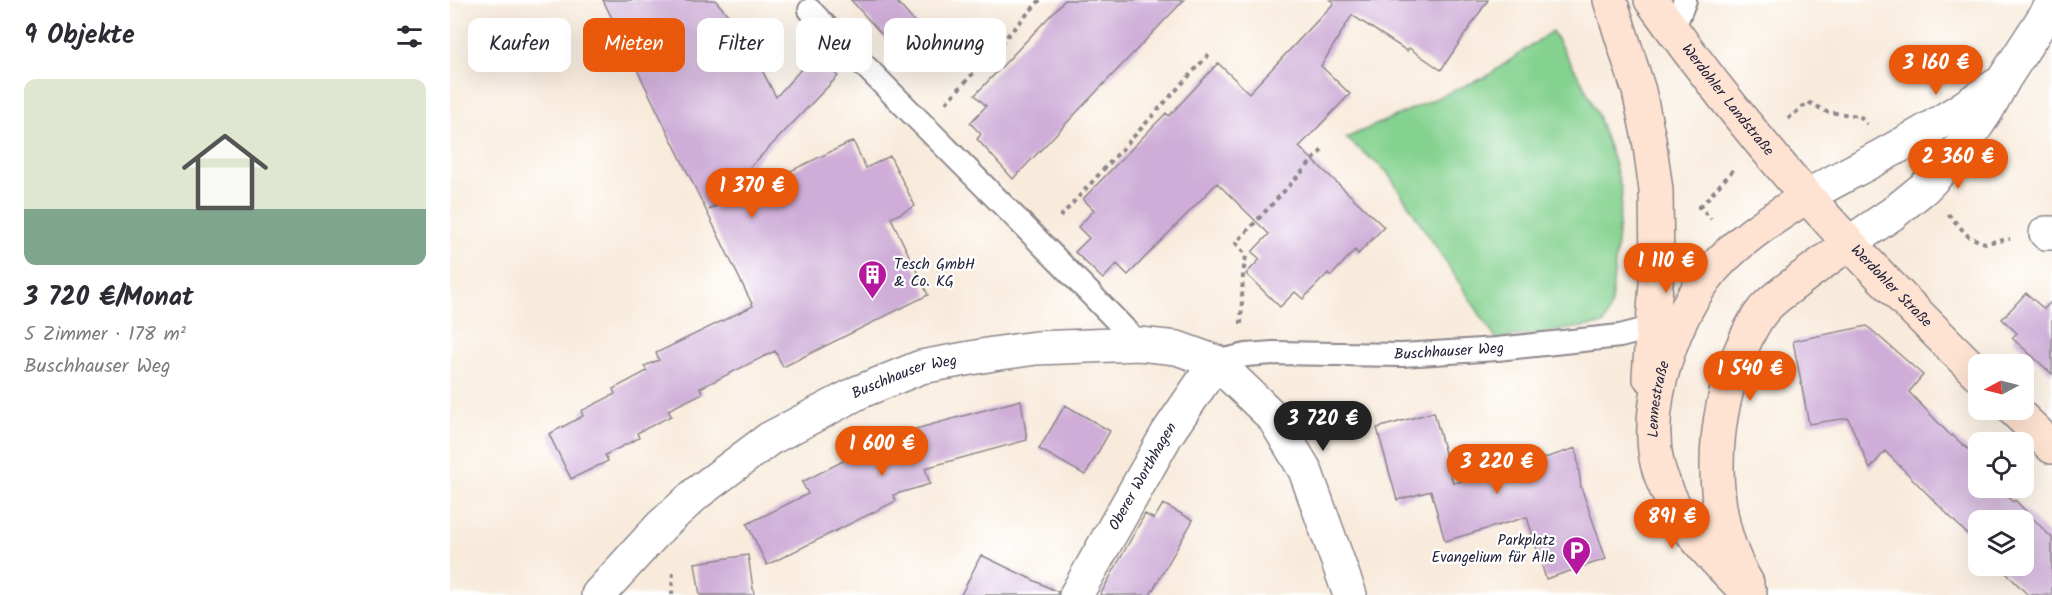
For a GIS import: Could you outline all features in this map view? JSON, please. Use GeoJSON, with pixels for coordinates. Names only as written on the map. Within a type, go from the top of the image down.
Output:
{"type":"FeatureCollection","features":[{"type":"Feature","properties":{"kind":"main road"},"geometry":{"type":"LineString","coordinates":[[1610,0],[1640,91],[1651,149],[1657,212],[1657,270],[1648,385],[1651,429],[1657,463]]}},
{"type":"Feature","properties":{"kind":"main road","name":"Werdohler Landstraße"},"geometry":{"type":"LineString","coordinates":[[1651,0],[1761,142],[1807,196]]}},
{"type":"Feature","properties":{"kind":"main road","name":"Werdohler Straße"},"geometry":{"type":"LineString","coordinates":[[1807,196],[1849,243],[1968,364]]}},
{"type":"Feature","properties":{"kind":"main road","name":"Lennestraße"},"geometry":{"type":"LineString","coordinates":[[1752,595],[1704,549],[1675,508],[1657,463],[1655,428],[1657,400],[1670,346],[1681,319],[1696,293],[1734,248],[1753,232],[1807,196]]}},
{"type":"Feature","properties":{"kind":"main road","name":"Lennestraße"},"geometry":{"type":"LineString","coordinates":[[1752,595],[1741,574],[1720,505],[1716,469],[1718,433],[1724,399],[1747,336],[1765,307],[1849,243]]}},
{"type":"Feature","properties":{"kind":"main road"},"geometry":{"type":"LineString","coordinates":[[2024,420],[2052,447]]}},
{"type":"Feature","properties":{"kind":"street"},"geometry":{"type":"LineString","coordinates":[[1849,243],[1892,214],[1924,188],[1967,140],[2052,5]]}},
{"type":"Feature","properties":{"kind":"street"},"geometry":{"type":"LineString","coordinates":[[1807,196],[1962,110],[2004,79]]}},
{"type":"Feature","properties":{"kind":"street","name":"Buschhauser Weg"},"geometry":{"type":"LineString","coordinates":[[598,595],[661,526],[697,493],[769,439],[859,392],[921,367],[993,354],[1036,348],[1139,344],[1231,358],[1274,417],[1305,471],[1350,595]]}},
{"type":"Feature","properties":{"kind":"street","name":"Oberer Worthhagen"},"geometry":{"type":"LineString","coordinates":[[1076,595],[1167,434],[1231,358]]}},
{"type":"Feature","properties":{"kind":"lane"},"geometry":{"type":"LineString","coordinates":[[1672,30],[1685,0]]}},
{"type":"Feature","properties":{"kind":"lane"},"geometry":{"type":"LineString","coordinates":[[810,10],[1139,344]]}},
{"type":"Feature","properties":{"kind":"lane","name":"Buschhauser Weg"},"geometry":{"type":"LineString","coordinates":[[1231,358],[1273,352],[1402,355],[1497,349],[1620,336],[1651,328]]}},
{"type":"Feature","properties":{"kind":"path"},"geometry":{"type":"LineString","coordinates":[[924,128],[1040,0]]}},
{"type":"Feature","properties":{"kind":"path"},"geometry":{"type":"LineString","coordinates":[[1039,240],[1211,52]]}},
{"type":"Feature","properties":{"kind":"path"},"geometry":{"type":"LineString","coordinates":[[1808,102],[1827,112],[1860,116],[1891,151]]}},
{"type":"Feature","properties":{"kind":"path"},"geometry":{"type":"LineString","coordinates":[[1700,207],[1761,142]]}},
{"type":"Feature","properties":{"kind":"path"},"geometry":{"type":"LineString","coordinates":[[1231,358],[1240,322],[1246,256],[1236,243],[1325,147]]}},
{"type":"Feature","properties":{"kind":"path"},"geometry":{"type":"LineString","coordinates":[[1924,188],[1969,237],[1985,243],[2049,233]]}},
{"type":"Feature","properties":{"kind":"green space"},"geometry":{"type":"Polygon","coordinates":[[[1552,31],[1584,85],[1598,116],[1622,192],[1611,305],[1604,324],[1496,339],[1387,172],[1346,138],[1487,76],[1552,31]]]}},
{"type":"Feature","properties":{"kind":"building"},"geometry":{"type":"Polygon","coordinates":[[[603,0],[715,0],[731,18],[697,18],[697,72],[763,72],[776,97],[799,72],[834,72],[838,76],[709,210],[853,141],[866,168],[890,156],[915,206],[891,218],[928,295],[783,367],[775,351],[700,388],[703,393],[668,410],[671,416],[637,433],[639,438],[605,455],[608,461],[571,479],[549,434],[583,416],[581,411],[615,394],[613,389],[647,371],[644,366],[659,360],[656,353],[753,306],[638,72],[685,72],[685,18],[612,18],[603,0]]]}},
{"type":"Feature","properties":{"kind":"building"},"geometry":{"type":"Polygon","coordinates":[[[851,0],[895,0],[911,18],[884,18],[884,37],[872,23],[872,18],[867,18],[851,0]]]}},
{"type":"Feature","properties":{"kind":"building"},"geometry":{"type":"Polygon","coordinates":[[[1065,0],[1184,0],[1013,179],[977,139],[981,134],[970,123],[986,106],[975,95],[997,72],[1006,72],[1006,62],[1065,0]]]}},
{"type":"Feature","properties":{"kind":"building"},"geometry":{"type":"Polygon","coordinates":[[[1330,0],[1488,0],[1441,70],[1409,48],[1407,51],[1352,15],[1321,66],[1350,94],[1299,147],[1384,227],[1358,254],[1355,250],[1331,276],[1328,273],[1303,299],[1295,292],[1280,307],[1246,274],[1260,259],[1252,252],[1269,234],[1217,183],[1128,275],[1117,264],[1103,279],[1075,252],[1089,238],[1078,227],[1094,210],[1083,199],[1166,113],[1169,116],[1218,63],[1249,93],[1334,3],[1330,0]]]}},
{"type":"Feature","properties":{"kind":"building"},"geometry":{"type":"Polygon","coordinates":[[[2026,293],[2044,309],[2052,301],[2052,374],[2034,358],[2034,354],[2030,354],[2012,338],[2017,333],[2002,319],[2026,293]]]}},
{"type":"Feature","properties":{"kind":"building"},"geometry":{"type":"Polygon","coordinates":[[[1867,326],[1923,375],[1909,392],[1951,436],[1968,449],[1968,498],[2009,498],[2013,502],[2015,500],[2025,510],[1968,510],[1968,535],[1885,451],[1870,469],[1848,418],[1809,424],[1793,341],[1867,326]]]}},
{"type":"Feature","properties":{"kind":"building"},"geometry":{"type":"Polygon","coordinates":[[[1021,400],[1027,440],[925,468],[930,484],[893,495],[896,501],[767,565],[747,524],[808,494],[802,482],[894,435],[1021,400]]]}},
{"type":"Feature","properties":{"kind":"building"},"geometry":{"type":"Polygon","coordinates":[[[1065,405],[1110,431],[1085,475],[1039,449],[1065,405]]]}},
{"type":"Feature","properties":{"kind":"building"},"geometry":{"type":"Polygon","coordinates":[[[1434,412],[1453,483],[1492,475],[1576,448],[1581,487],[1606,559],[1546,579],[1527,517],[1445,541],[1431,491],[1397,500],[1377,428],[1434,412]]]}},
{"type":"Feature","properties":{"kind":"building"},"geometry":{"type":"Polygon","coordinates":[[[1163,504],[1193,520],[1150,595],[1100,595],[1145,514],[1154,519],[1163,504]]]}},
{"type":"Feature","properties":{"kind":"building"},"geometry":{"type":"Polygon","coordinates":[[[2034,520],[2052,538],[2052,595],[2028,595],[2009,576],[2034,576],[2034,520]]]}},
{"type":"Feature","properties":{"kind":"building"},"geometry":{"type":"Polygon","coordinates":[[[748,555],[754,595],[700,595],[695,563],[748,555]]]}},
{"type":"Feature","properties":{"kind":"building"},"geometry":{"type":"Polygon","coordinates":[[[981,555],[1058,592],[1057,595],[961,595],[981,555]]]}},
{"type":"Feature","properties":{"kind":"place","name":"Tesch GmbH & Co. KG"},"geometry":{"type":"Point","coordinates":[873,300]}},
{"type":"Feature","properties":{"kind":"place","name":"Parkplatz Evangelium für Alle"},"geometry":{"type":"Point","coordinates":[1576,576]}}]}
